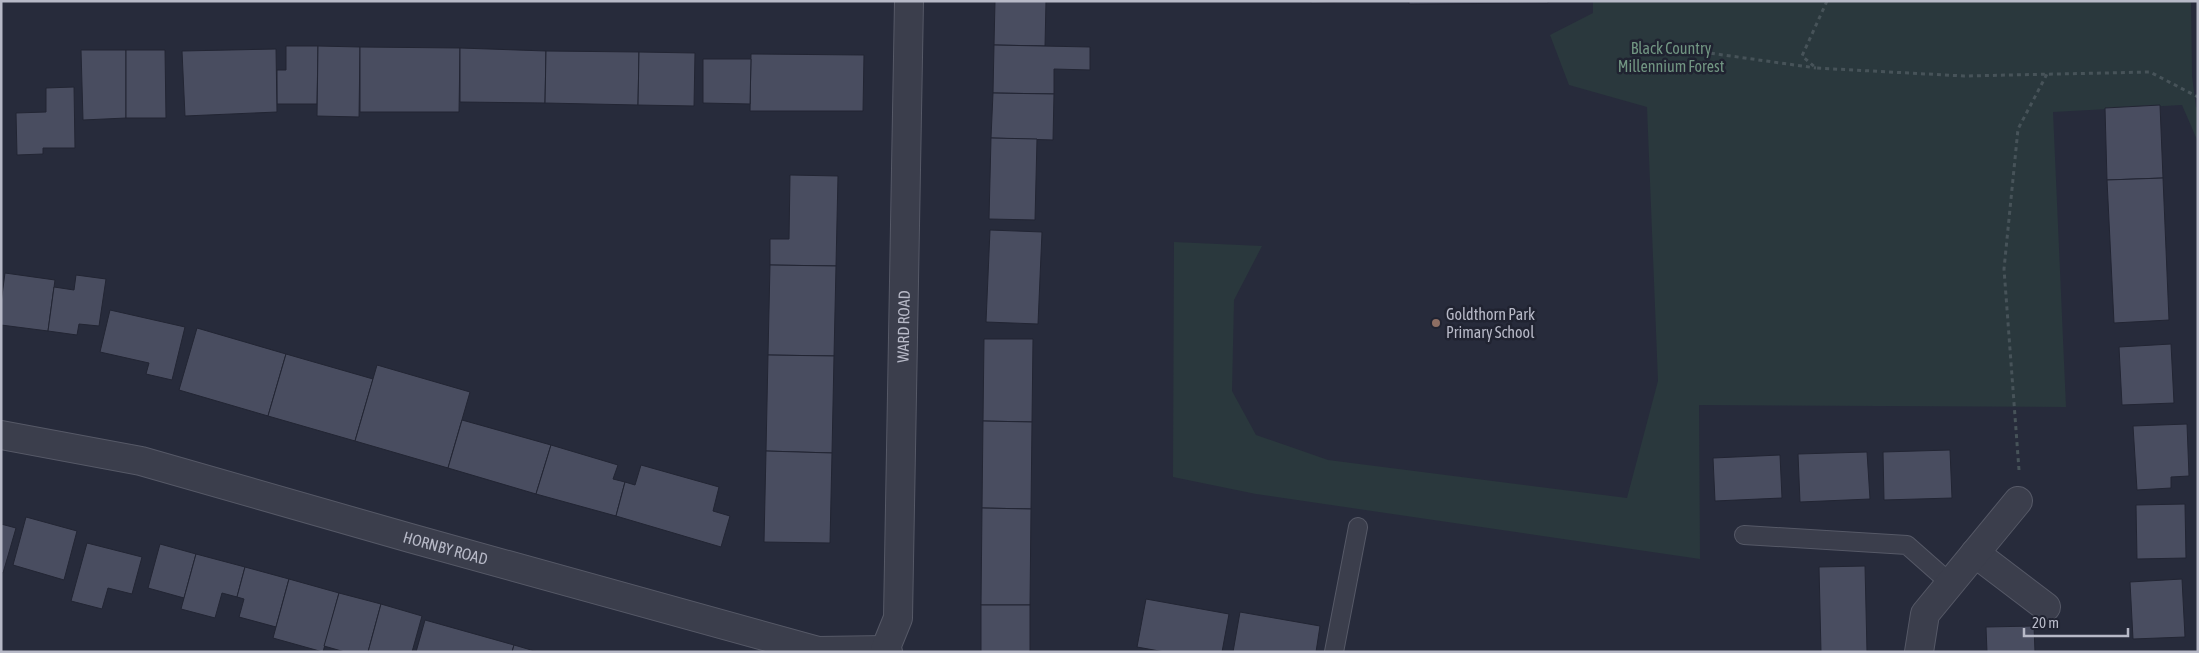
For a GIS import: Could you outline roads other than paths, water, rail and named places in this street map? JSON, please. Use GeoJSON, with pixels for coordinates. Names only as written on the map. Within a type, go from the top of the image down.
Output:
{"type":"FeatureCollection","features":[{"type":"Feature","properties":{"kind":"street","name":"WARD ROAD"},"geometry":{"type":"LineString","coordinates":[[887,651],[898,618],[909,1]]}},
{"type":"Feature","properties":{"kind":"street","name":"HORNBY ROAD"},"geometry":{"type":"LineString","coordinates":[[1,435],[141,461],[818,651],[887,651]]}},
{"type":"Feature","properties":{"kind":"street"},"geometry":{"type":"LineString","coordinates":[[1919,652],[1925,614],[2018,501]]}},
{"type":"Feature","properties":{"kind":"street"},"geometry":{"type":"LineString","coordinates":[[1975,553],[2046,607]]}},
{"type":"Feature","properties":{"kind":"lane"},"geometry":{"type":"LineString","coordinates":[[1334,652],[1358,527]]}},
{"type":"Feature","properties":{"kind":"lane"},"geometry":{"type":"LineString","coordinates":[[1744,535],[1907,545],[1950,583]]}},
{"type":"Feature","properties":{"kind":"place","name":"Goldthorn Park Primary School"},"geometry":{"type":"Point","coordinates":[1436,323]}},
{"type":"Feature","properties":{"kind":"park label","name":"Black Country Millennium Forest"},"geometry":{"type":"Point","coordinates":[1671,57]}}]}
